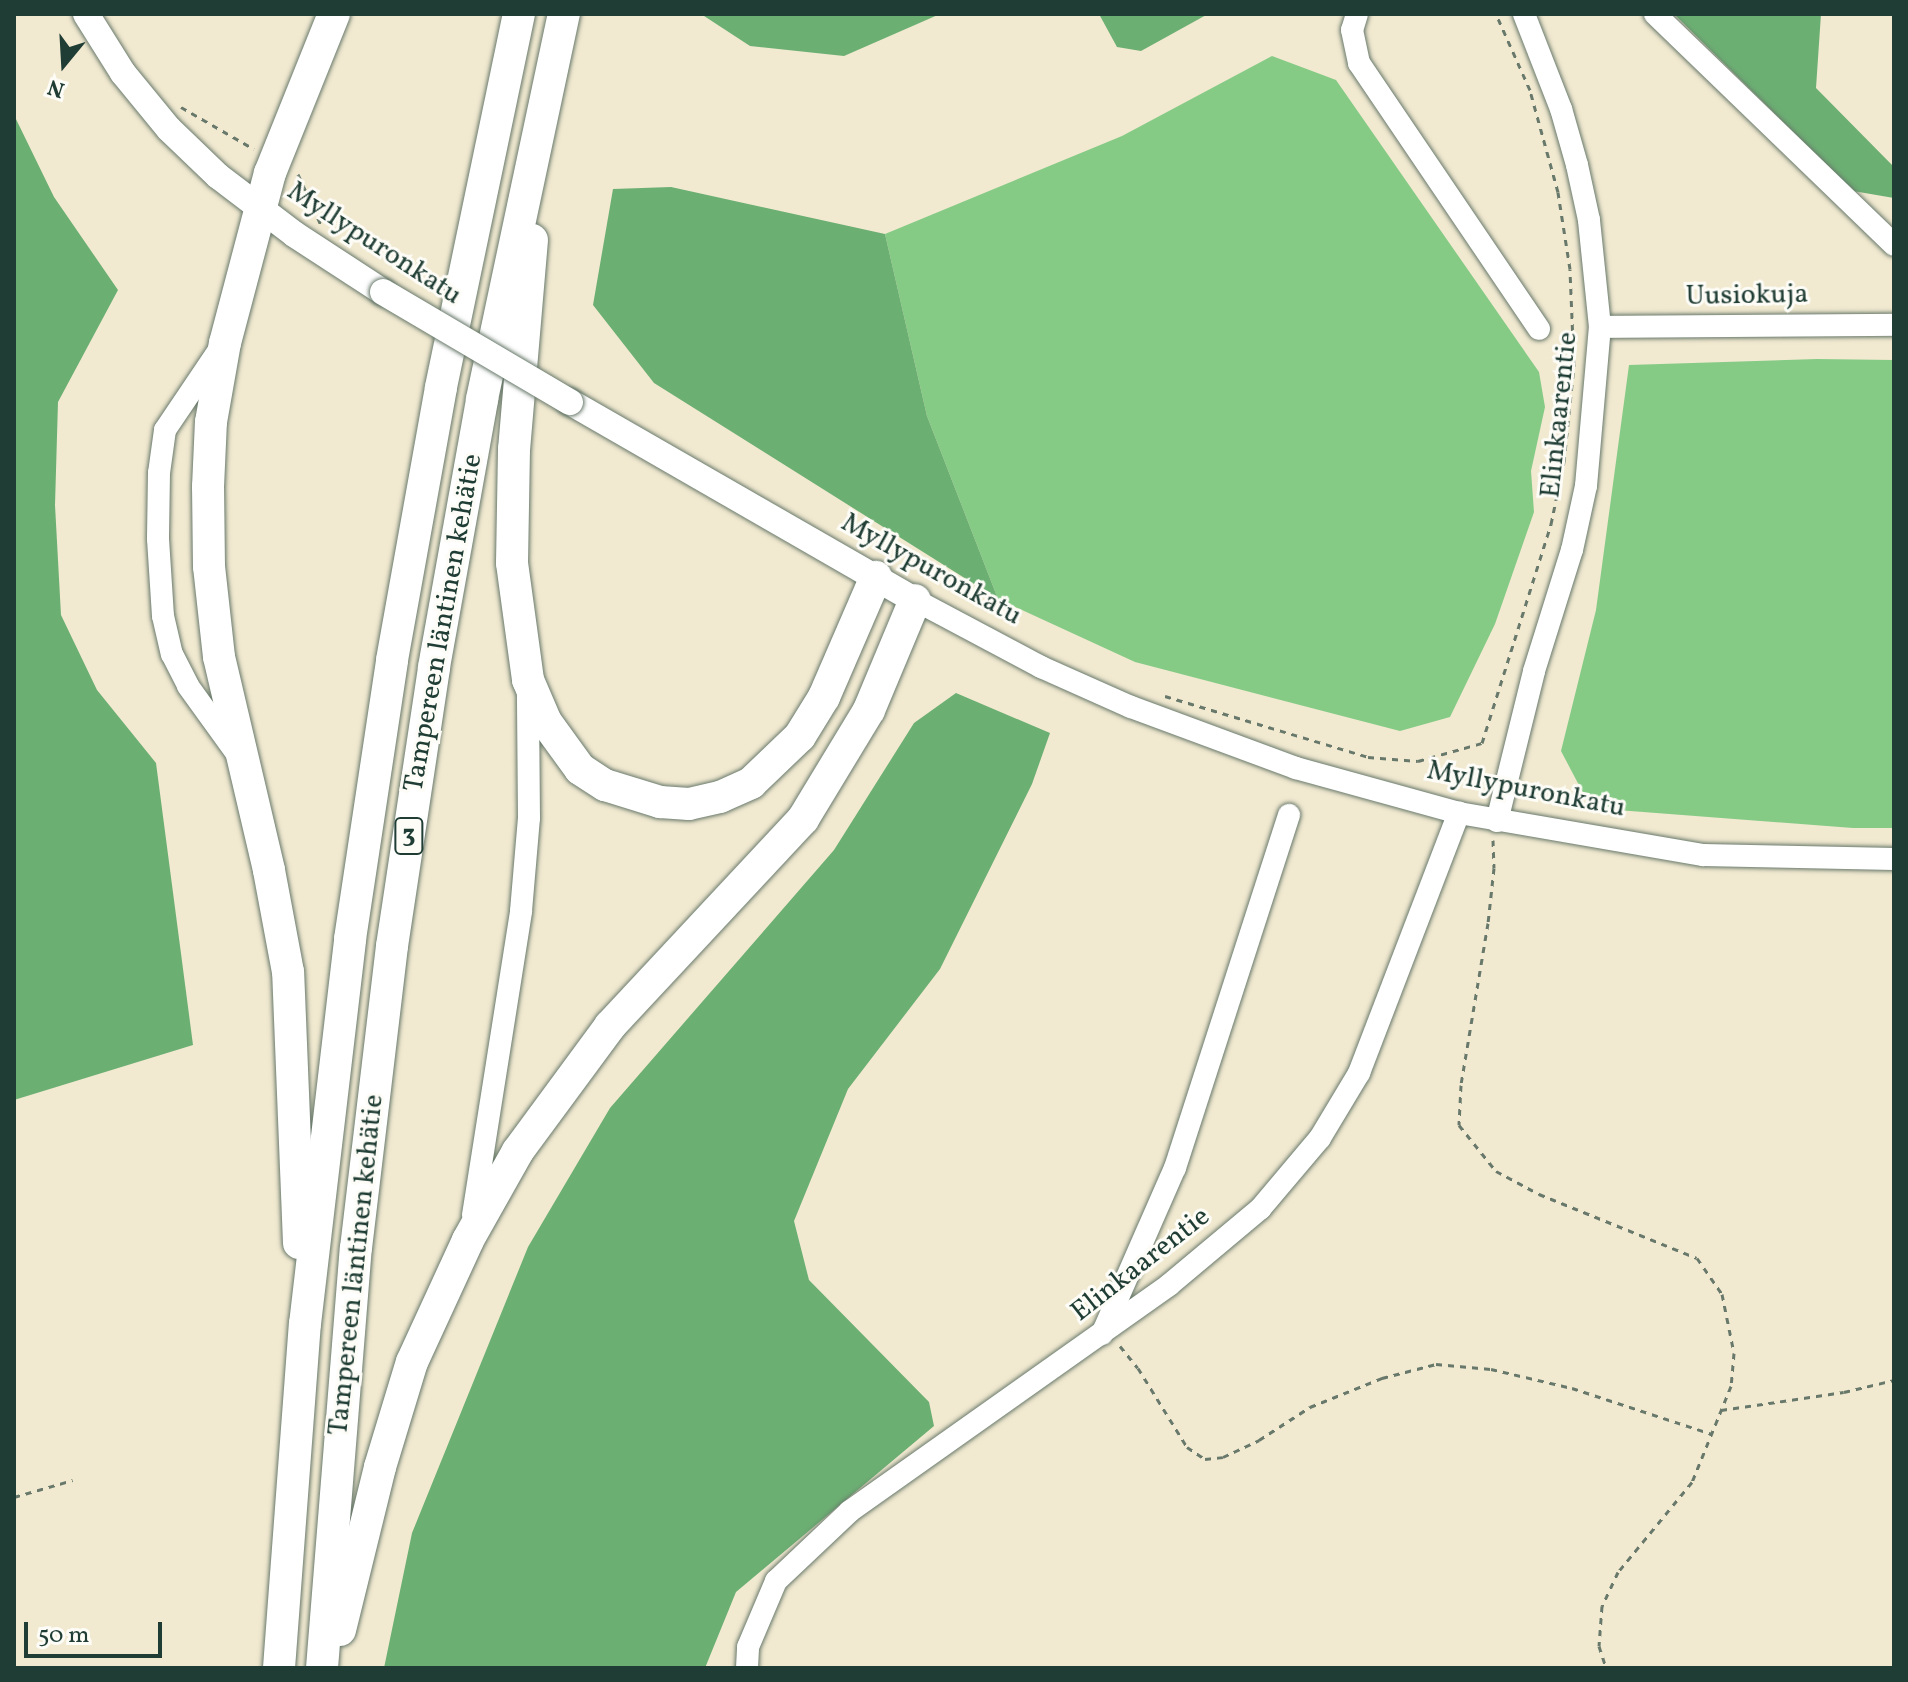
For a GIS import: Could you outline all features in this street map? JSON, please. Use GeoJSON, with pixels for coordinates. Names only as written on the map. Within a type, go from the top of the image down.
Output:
{"type":"FeatureCollection","features":[{"type":"Feature","properties":{"kind":"highway"},"geometry":{"type":"LineString","coordinates":[[305,1324],[294,1162],[294,1063],[288,972],[269,870],[219,657],[209,567],[211,422],[225,343],[275,159],[334,14]]}},
{"type":"Feature","properties":{"kind":"highway","name":"Tampereen läntinen kehätie"},"geometry":{"type":"LineString","coordinates":[[279,1668],[305,1324],[350,939],[392,660],[441,387],[519,14]]}},
{"type":"Feature","properties":{"kind":"highway","name":"Tampereen läntinen kehätie"},"geometry":{"type":"LineString","coordinates":[[322,1668],[356,1248],[392,946],[434,667],[482,399],[543,100],[564,14]]}},
{"type":"Feature","properties":{"kind":"highway"},"geometry":{"type":"LineString","coordinates":[[543,100],[511,502],[512,563],[528,680],[546,722],[580,769],[605,785],[660,802],[689,804],[720,797],[751,783],[800,736],[824,697],[876,577]]}},
{"type":"Feature","properties":{"kind":"highway"},"geometry":{"type":"LineString","coordinates":[[331,1668],[380,1467],[412,1362],[468,1240],[518,1151],[610,1026],[803,819],[869,710],[915,600]]}},
{"type":"Feature","properties":{"kind":"main road","name":"Myllypuronkatu"},"geometry":{"type":"LineString","coordinates":[[86,14],[123,73],[169,129],[218,176],[261,209],[383,292],[915,600]]}},
{"type":"Feature","properties":{"kind":"street"},"geometry":{"type":"LineString","coordinates":[[1357,14],[1352,30],[1359,63],[1539,329]]}},
{"type":"Feature","properties":{"kind":"street","name":"Elinkaarentie"},"geometry":{"type":"LineString","coordinates":[[1497,821],[1534,671],[1568,565],[1586,486],[1600,327],[1589,220],[1577,165],[1561,109],[1524,14]]}},
{"type":"Feature","properties":{"kind":"street"},"geometry":{"type":"LineString","coordinates":[[1655,14],[1894,245]]}},
{"type":"Feature","properties":{"kind":"street","name":"Uusiokuja"},"geometry":{"type":"LineString","coordinates":[[1600,327],[1894,325]]}},
{"type":"Feature","properties":{"kind":"street"},"geometry":{"type":"LineString","coordinates":[[225,343],[183,399],[165,430],[159,473],[158,539],[163,616],[172,654],[188,686],[243,762]]}},
{"type":"Feature","properties":{"kind":"street","name":"Myllypuronkatu"},"geometry":{"type":"LineString","coordinates":[[915,600],[1041,667],[1131,707],[1296,768],[1459,813],[1703,855],[1894,859]]}},
{"type":"Feature","properties":{"kind":"street"},"geometry":{"type":"LineString","coordinates":[[468,1240],[521,911],[529,818],[528,680]]}},
{"type":"Feature","properties":{"kind":"street","name":"Elinkaarentie"},"geometry":{"type":"LineString","coordinates":[[747,1668],[748,1647],[776,1581],[850,1511],[1104,1333],[1200,1260],[1260,1209],[1320,1138],[1359,1073],[1459,813]]}},
{"type":"Feature","properties":{"kind":"street"},"geometry":{"type":"LineString","coordinates":[[1104,1333],[1175,1168],[1289,815]]}},
{"type":"Feature","properties":{"kind":"path"},"geometry":{"type":"LineString","coordinates":[[1162,695],[1368,757],[1418,761],[1482,743],[1551,524],[1564,462],[1574,366],[1570,269],[1558,192],[1530,90],[1496,14]]}},
{"type":"Feature","properties":{"kind":"path"},"geometry":{"type":"LineString","coordinates":[[168,100],[292,166],[302,179],[322,226]]}},
{"type":"Feature","properties":{"kind":"path"},"geometry":{"type":"LineString","coordinates":[[1497,821],[1488,923],[1466,1054],[1459,1125],[1496,1171],[1539,1194],[1697,1258],[1722,1294],[1734,1353],[1731,1386],[1692,1482],[1618,1572],[1602,1606],[1599,1646],[1606,1668]]}},
{"type":"Feature","properties":{"kind":"path"},"geometry":{"type":"LineString","coordinates":[[1104,1333],[1138,1368],[1187,1447],[1205,1459],[1223,1457],[1259,1440],[1310,1407],[1382,1378],[1436,1364],[1491,1369],[1572,1388],[1712,1434]]}},
{"type":"Feature","properties":{"kind":"path"},"geometry":{"type":"LineString","coordinates":[[1721,1410],[1844,1392],[1894,1380]]}},
{"type":"Feature","properties":{"kind":"path"},"geometry":{"type":"LineString","coordinates":[[14,1497],[73,1480]]}},
{"type":"Feature","properties":{"kind":"green space"},"geometry":{"type":"Polygon","coordinates":[[[701,14],[940,14],[844,56],[750,46],[701,14]]]}},
{"type":"Feature","properties":{"kind":"green space"},"geometry":{"type":"Polygon","coordinates":[[[1099,14],[1208,14],[1141,51],[1117,47],[1099,14]]]}},
{"type":"Feature","properties":{"kind":"green space"},"geometry":{"type":"Polygon","coordinates":[[[1674,14],[1821,14],[1816,88],[1894,167],[1894,198],[1853,191],[1674,14]]]}},
{"type":"Feature","properties":{"kind":"green space"},"geometry":{"type":"Polygon","coordinates":[[[1272,56],[1336,80],[1539,372],[1545,407],[1531,471],[1534,512],[1495,624],[1450,717],[1400,731],[1135,662],[998,599],[927,416],[885,234],[1122,136],[1272,56]]]}},
{"type":"Feature","properties":{"kind":"green space"},"geometry":{"type":"Polygon","coordinates":[[[14,115],[54,197],[118,290],[58,402],[55,505],[61,615],[97,690],[156,763],[193,1045],[14,1100],[14,115]]]}},
{"type":"Feature","properties":{"kind":"green space"},"geometry":{"type":"Polygon","coordinates":[[[671,187],[885,234],[927,416],[998,599],[654,383],[593,305],[613,189],[671,187]]]}},
{"type":"Feature","properties":{"kind":"green space"},"geometry":{"type":"Polygon","coordinates":[[[1817,359],[1894,360],[1894,828],[1853,828],[1591,808],[1561,751],[1596,610],[1629,365],[1817,359]]]}},
{"type":"Feature","properties":{"kind":"green space"},"geometry":{"type":"Polygon","coordinates":[[[956,693],[1050,733],[1032,784],[940,969],[848,1089],[794,1221],[809,1280],[929,1402],[934,1426],[736,1592],[705,1668],[384,1668],[412,1533],[528,1247],[610,1108],[834,850],[914,723],[956,693]]]}}]}
